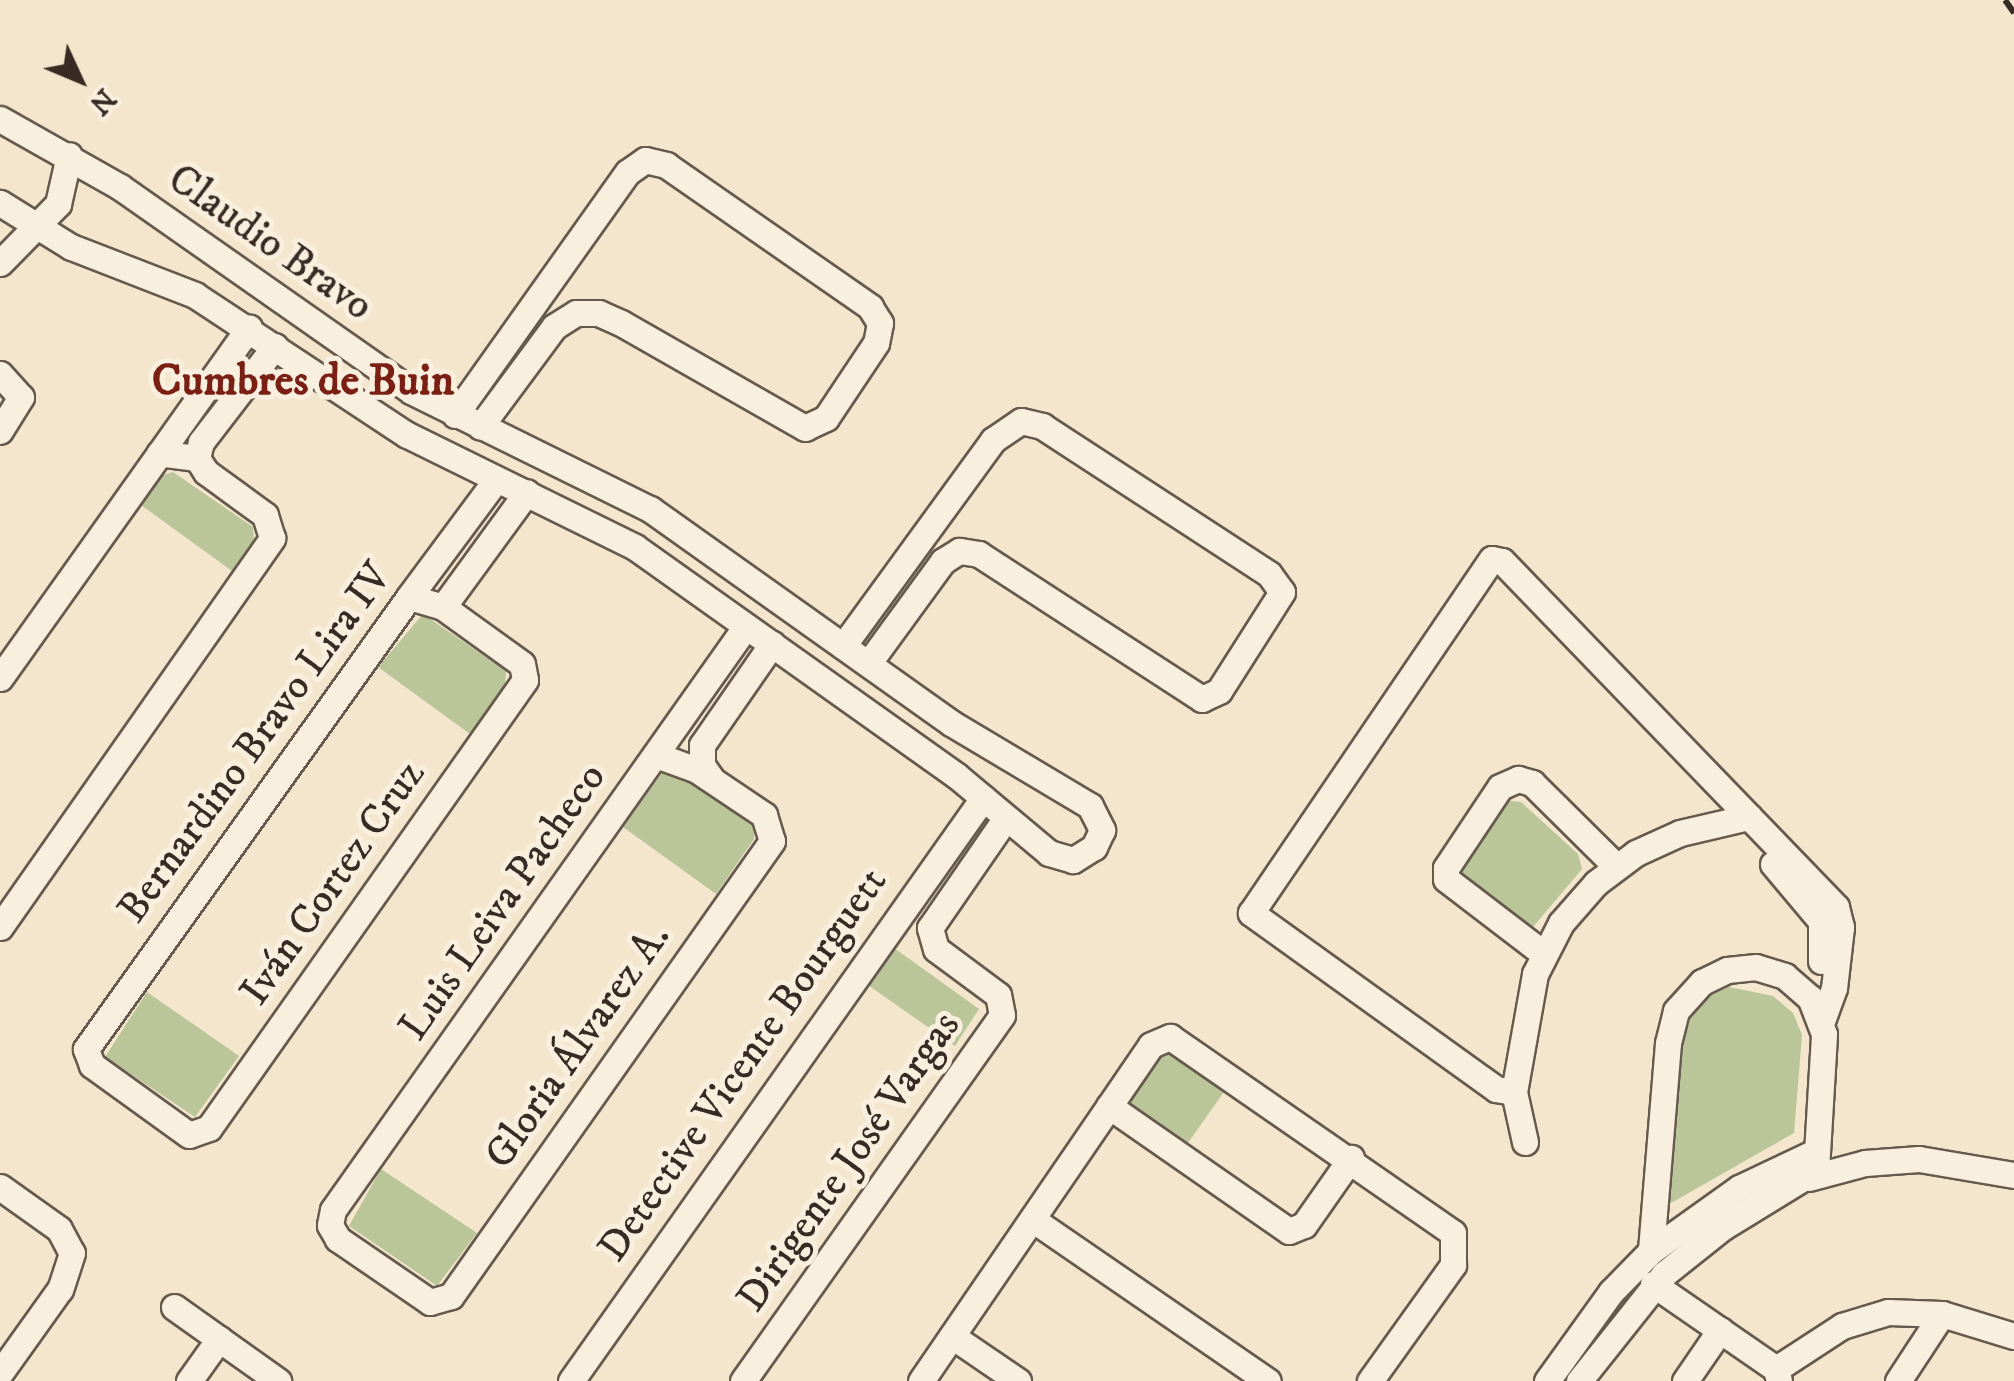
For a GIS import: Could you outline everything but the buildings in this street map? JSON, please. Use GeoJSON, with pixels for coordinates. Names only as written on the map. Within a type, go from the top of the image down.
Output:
{"type":"FeatureCollection","features":[{"type":"Feature","properties":{"kind":"street","name":"Claudio Bravo"},"geometry":{"type":"LineString","coordinates":[[0,119],[69,156],[423,398],[598,480],[690,536],[952,723],[1080,798],[1098,814],[1102,830],[1088,853],[1064,860],[928,755],[606,528],[496,480],[407,435],[185,290],[36,229],[3,210]]}},
{"type":"Feature","properties":{"kind":"street"},"geometry":{"type":"LineString","coordinates":[[0,263],[36,229],[64,194],[69,156]]}},
{"type":"Feature","properties":{"kind":"street"},"geometry":{"type":"LineString","coordinates":[[455,414],[628,172],[645,160],[666,165],[878,318],[876,342],[826,418],[810,428],[599,312],[576,312],[554,327],[480,427]]}},
{"type":"Feature","properties":{"kind":"street"},"geometry":{"type":"LineString","coordinates":[[552,278],[576,312]]}},
{"type":"Feature","properties":{"kind":"street"},"geometry":{"type":"LineString","coordinates":[[0,678],[248,328]]}},
{"type":"Feature","properties":{"kind":"street"},"geometry":{"type":"LineString","coordinates":[[0,928],[270,543],[269,520],[206,472],[197,458],[201,442],[275,346]]}},
{"type":"Feature","properties":{"kind":"street"},"geometry":{"type":"LineString","coordinates":[[0,374],[20,391],[0,431]]}},
{"type":"Feature","properties":{"kind":"street"},"geometry":{"type":"LineString","coordinates":[[407,435],[422,417],[423,398]]}},
{"type":"Feature","properties":{"kind":"street"},"geometry":{"type":"LineString","coordinates":[[843,646],[993,440],[1028,421],[1269,574],[1281,587],[1279,604],[1219,691],[1202,699],[925,536]]}},
{"type":"Feature","properties":{"kind":"street"},"geometry":{"type":"LineString","coordinates":[[159,453],[197,458]]}},
{"type":"Feature","properties":{"kind":"street","name":"Bernardino Bravo Lira IV"},"geometry":{"type":"LineString","coordinates":[[197,1136],[86,1056],[496,480]]}},
{"type":"Feature","properties":{"kind":"street","name":"Bernardino Bravo Lira IV"},"geometry":{"type":"LineString","coordinates":[[443,607],[527,492]]}},
{"type":"Feature","properties":{"kind":"street"},"geometry":{"type":"LineString","coordinates":[[868,664],[956,554],[948,505]]}},
{"type":"Feature","properties":{"kind":"street"},"geometry":{"type":"LineString","coordinates":[[667,568],[690,536]]}},
{"type":"Feature","properties":{"kind":"street"},"geometry":{"type":"LineString","coordinates":[[1514,1092],[1496,1089],[1251,913],[1489,561],[1502,561],[1740,818],[1836,908],[1841,927],[1834,988],[1816,1009],[1818,1164],[1810,1178]]}},
{"type":"Feature","properties":{"kind":"street"},"geometry":{"type":"LineString","coordinates":[[409,598],[443,607]]}},
{"type":"Feature","properties":{"kind":"street","name":"Iván Cortez Cruz"},"geometry":{"type":"LineString","coordinates":[[197,1136],[209,1128],[523,684],[525,671],[443,607]]}},
{"type":"Feature","properties":{"kind":"street","name":"Luis Leiva Pacheco"},"geometry":{"type":"LineString","coordinates":[[438,1302],[338,1239],[330,1225],[333,1210],[746,626]]}},
{"type":"Feature","properties":{"kind":"street"},"geometry":{"type":"LineString","coordinates":[[710,778],[702,765],[702,744],[772,644]]}},
{"type":"Feature","properties":{"kind":"street"},"geometry":{"type":"LineString","coordinates":[[928,755],[952,723]]}},
{"type":"Feature","properties":{"kind":"street"},"geometry":{"type":"LineString","coordinates":[[656,755],[710,778]]}},
{"type":"Feature","properties":{"kind":"street","name":"Gloria Álvarez A."},"geometry":{"type":"LineString","coordinates":[[438,1302],[451,1296],[746,878],[773,829],[710,778]]}},
{"type":"Feature","properties":{"kind":"street"},"geometry":{"type":"LineString","coordinates":[[1544,954],[1446,879],[1446,868],[1500,787],[1518,779],[1532,783],[1616,866]]}},
{"type":"Feature","properties":{"kind":"street","name":"Detective Vicente Bourguett"},"geometry":{"type":"LineString","coordinates":[[571,1381],[884,932],[983,798]]}},
{"type":"Feature","properties":{"kind":"street","name":"Detective Vicente Bourguett"},"geometry":{"type":"LineString","coordinates":[[936,945],[935,916],[1006,818]]}},
{"type":"Feature","properties":{"kind":"street"},"geometry":{"type":"LineString","coordinates":[[1525,1142],[1514,1092],[1544,954],[1578,902],[1616,866],[1669,838],[1740,818]]}},
{"type":"Feature","properties":{"kind":"street","name":"Dirigente José Vargas"},"geometry":{"type":"LineString","coordinates":[[742,1381],[1002,1016],[998,994],[936,945],[884,932]]}},
{"type":"Feature","properties":{"kind":"street"},"geometry":{"type":"LineString","coordinates":[[1651,1250],[1669,1032],[1683,1000],[1714,974],[1741,967],[1785,976],[1816,1009]]}},
{"type":"Feature","properties":{"kind":"street"},"geometry":{"type":"LineString","coordinates":[[921,1381],[1151,1045],[1175,1038],[1450,1227],[1457,1250],[1370,1381]]}},
{"type":"Feature","properties":{"kind":"street"},"geometry":{"type":"LineString","coordinates":[[1109,1106],[1289,1231],[1304,1226],[1352,1158]]}},
{"type":"Feature","properties":{"kind":"street"},"geometry":{"type":"LineString","coordinates":[[1578,1367],[1651,1250],[1738,1188],[1815,1152]]}},
{"type":"Feature","properties":{"kind":"street"},"geometry":{"type":"LineString","coordinates":[[1547,1381],[1578,1367],[1653,1284],[1723,1227],[1810,1178],[1865,1163],[1919,1159],[2014,1175]]}},
{"type":"Feature","properties":{"kind":"street"},"geometry":{"type":"LineString","coordinates":[[0,1187],[59,1229],[72,1253],[60,1289],[0,1374]]}},
{"type":"Feature","properties":{"kind":"street"},"geometry":{"type":"LineString","coordinates":[[1032,1218],[1268,1381]]}},
{"type":"Feature","properties":{"kind":"street"},"geometry":{"type":"LineString","coordinates":[[1653,1284],[1778,1375],[1859,1319],[1903,1310],[1942,1314],[2014,1336]]}},
{"type":"Feature","properties":{"kind":"street"},"geometry":{"type":"LineString","coordinates":[[174,1307],[278,1381]]}},
{"type":"Feature","properties":{"kind":"street"},"geometry":{"type":"LineString","coordinates":[[1898,1381],[1942,1314]]}},
{"type":"Feature","properties":{"kind":"street"},"geometry":{"type":"LineString","coordinates":[[1684,1381],[1720,1330]]}},
{"type":"Feature","properties":{"kind":"street"},"geometry":{"type":"LineString","coordinates":[[952,1336],[1018,1381]]}},
{"type":"Feature","properties":{"kind":"street"},"geometry":{"type":"LineString","coordinates":[[190,1381],[220,1340]]}},
{"type":"Feature","properties":{"kind":"green space"},"geometry":{"type":"Polygon","coordinates":[[[173,472],[253,527],[254,539],[232,571],[141,505],[163,475],[173,472]]]}},
{"type":"Feature","properties":{"kind":"green space"},"geometry":{"type":"Polygon","coordinates":[[[423,614],[506,671],[505,687],[470,734],[378,667],[423,614]]]}},
{"type":"Feature","properties":{"kind":"green space"},"geometry":{"type":"Polygon","coordinates":[[[664,770],[676,771],[754,827],[754,839],[716,894],[623,827],[664,770]]]}},
{"type":"Feature","properties":{"kind":"green space"},"geometry":{"type":"Polygon","coordinates":[[[1503,800],[1521,802],[1578,854],[1582,869],[1533,927],[1519,928],[1454,880],[1454,868],[1503,800]]]}},
{"type":"Feature","properties":{"kind":"green space"},"geometry":{"type":"Polygon","coordinates":[[[890,945],[979,1009],[955,1046],[865,983],[890,945]]]}},
{"type":"Feature","properties":{"kind":"green space"},"geometry":{"type":"Polygon","coordinates":[[[1729,987],[1773,996],[1793,1013],[1802,1035],[1794,1133],[1671,1203],[1665,1198],[1678,1037],[1697,1002],[1729,987]]]}},
{"type":"Feature","properties":{"kind":"green space"},"geometry":{"type":"Polygon","coordinates":[[[147,992],[239,1056],[195,1117],[105,1057],[147,992]]]}},
{"type":"Feature","properties":{"kind":"green space"},"geometry":{"type":"Polygon","coordinates":[[[1167,1052],[1224,1092],[1185,1147],[1121,1101],[1153,1056],[1167,1052]]]}},
{"type":"Feature","properties":{"kind":"green space"},"geometry":{"type":"Polygon","coordinates":[[[381,1169],[477,1233],[437,1286],[349,1226],[381,1169]]]}},
{"type":"Feature","properties":{"kind":"railway"},"geometry":{"type":"LineString","coordinates":[[2005,0],[2014,13]]}},
{"type":"Feature","properties":{"kind":"district","name":"Cumbres de Buin"},"geometry":{"type":"Point","coordinates":[303,382]}}]}
